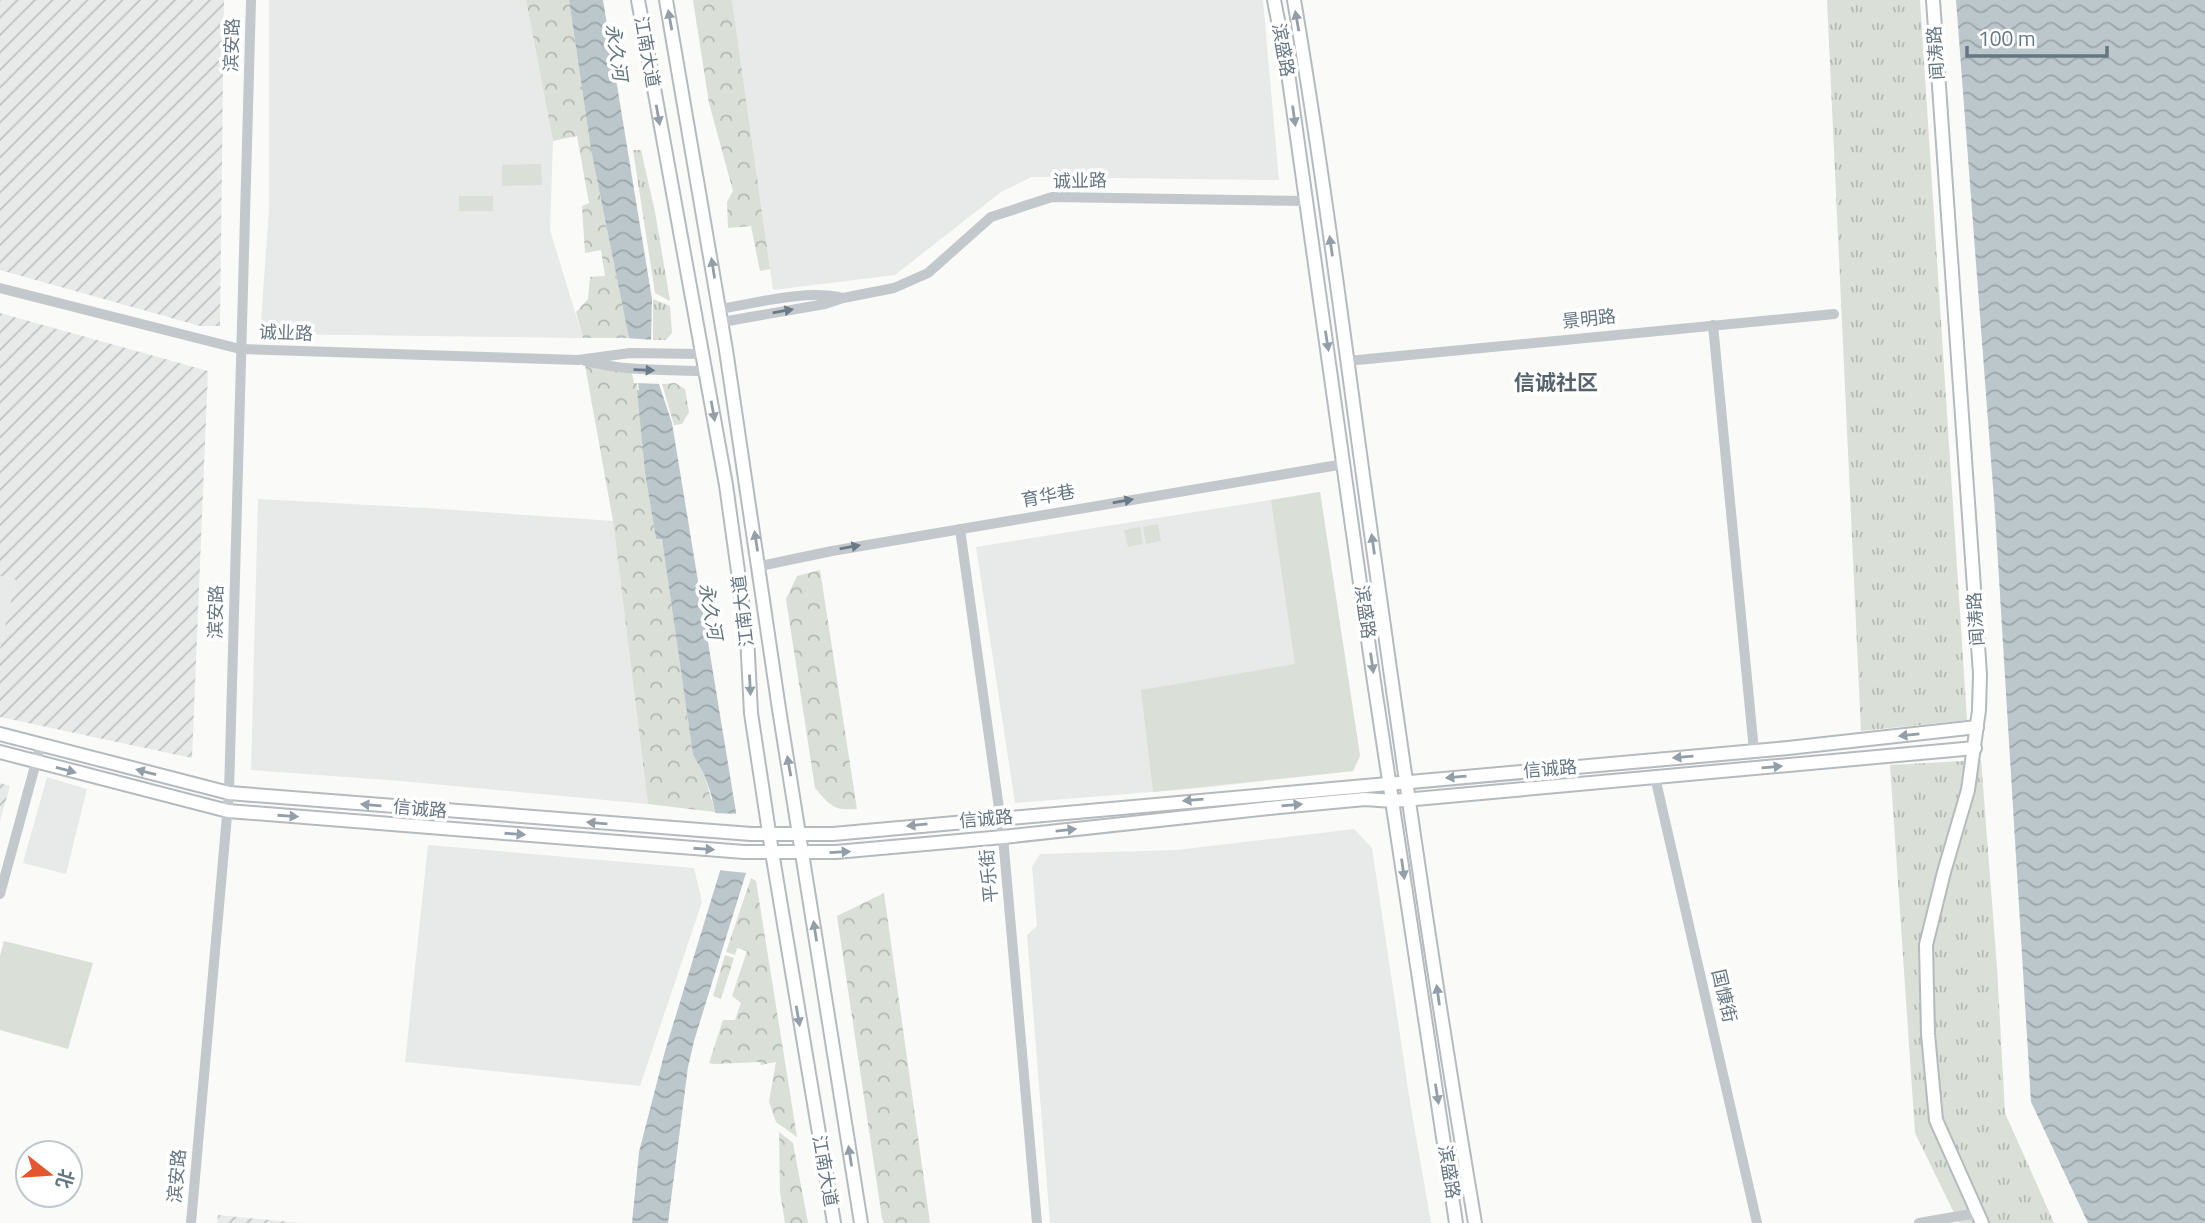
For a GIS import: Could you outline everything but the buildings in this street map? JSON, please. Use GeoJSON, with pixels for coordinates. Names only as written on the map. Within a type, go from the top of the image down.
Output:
{"type":"FeatureCollection","features":[{"type":"Feature","properties":{"kind":"main road","name":"江南大道"},"geometry":{"type":"LineString","coordinates":[[638,0],[726,485],[747,636],[751,713],[834,1223]]}},
{"type":"Feature","properties":{"kind":"main road","name":"江南大道"},"geometry":{"type":"LineString","coordinates":[[666,0],[721,316],[779,709],[861,1223]]}},
{"type":"Feature","properties":{"kind":"main road","name":"滨盛路"},"geometry":{"type":"LineString","coordinates":[[1274,0],[1287,66],[1456,1223]]}},
{"type":"Feature","properties":{"kind":"main road","name":"滨盛路"},"geometry":{"type":"LineString","coordinates":[[1294,0],[1314,123],[1446,1050],[1475,1223]]}},
{"type":"Feature","properties":{"kind":"main road","name":"闻涛路"},"geometry":{"type":"LineString","coordinates":[[1933,0],[1979,674],[1977,727],[1968,790],[1926,945],[1928,1034],[1936,1120],[1979,1218]]}},
{"type":"Feature","properties":{"kind":"main road","name":"信诚路"},"geometry":{"type":"LineString","coordinates":[[0,734],[229,793],[666,829],[742,834],[833,834],[1754,751],[1977,727]]}},
{"type":"Feature","properties":{"kind":"main road","name":"信诚路"},"geometry":{"type":"LineString","coordinates":[[0,752],[228,811],[744,852],[836,852],[1365,799],[1393,802],[1975,748]]}},
{"type":"Feature","properties":{"kind":"street","name":"滨安路"},"geometry":{"type":"LineString","coordinates":[[191,1223],[229,793],[251,0]]}},
{"type":"Feature","properties":{"kind":"street","name":"诚业路"},"geometry":{"type":"LineString","coordinates":[[721,316],[825,304],[894,288],[928,273],[991,217],[1052,197],[1305,201]]}},
{"type":"Feature","properties":{"kind":"street","name":"诚业路"},"geometry":{"type":"LineString","coordinates":[[0,288],[240,349],[579,360],[620,354],[703,354]]}},
{"type":"Feature","properties":{"kind":"street","name":"景明路"},"geometry":{"type":"LineString","coordinates":[[1347,361],[1834,314]]}},
{"type":"Feature","properties":{"kind":"street"},"geometry":{"type":"LineString","coordinates":[[1713,325],[1754,751]]}},
{"type":"Feature","properties":{"kind":"street","name":"诚业路"},"geometry":{"type":"LineString","coordinates":[[579,360],[610,367],[706,371]]}},
{"type":"Feature","properties":{"kind":"street","name":"育华巷"},"geometry":{"type":"LineString","coordinates":[[760,566],[831,551],[1344,464]]}},
{"type":"Feature","properties":{"kind":"street","name":"平乐街"},"geometry":{"type":"LineString","coordinates":[[960,529],[1001,817],[1037,1223]]}},
{"type":"Feature","properties":{"kind":"street"},"geometry":{"type":"LineString","coordinates":[[0,894],[41,744]]}},
{"type":"Feature","properties":{"kind":"street","name":"国慷街"},"geometry":{"type":"LineString","coordinates":[[1655,776],[1757,1223]]}},
{"type":"Feature","properties":{"kind":"street"},"geometry":{"type":"LineString","coordinates":[[1919,1223],[1979,1218]]}},
{"type":"Feature","properties":{"kind":"shaded area"},"geometry":{"type":"Polygon","coordinates":[[[0,0],[224,0],[220,326],[200,326],[0,270],[0,0]]]}},
{"type":"Feature","properties":{"kind":"shaded area"},"geometry":{"type":"Polygon","coordinates":[[[269,0],[526,0],[553,141],[550,230],[583,338],[260,334],[269,210],[269,0]]]}},
{"type":"Feature","properties":{"kind":"shaded area"},"geometry":{"type":"Polygon","coordinates":[[[732,0],[1263,0],[1279,180],[1032,177],[1001,192],[895,275],[773,290],[732,0]]]}},
{"type":"Feature","properties":{"kind":"shaded area"},"geometry":{"type":"Polygon","coordinates":[[[0,313],[208,371],[192,758],[0,717],[0,648],[16,580],[0,576],[0,313]]]}},
{"type":"Feature","properties":{"kind":"shaded area"},"geometry":{"type":"Polygon","coordinates":[[[1320,492],[1360,756],[1353,771],[1201,788],[1015,803],[976,547],[1320,492]]]}},
{"type":"Feature","properties":{"kind":"shaded area"},"geometry":{"type":"Polygon","coordinates":[[[258,499],[613,521],[648,804],[251,770],[258,499]]]}},
{"type":"Feature","properties":{"kind":"shaded area"},"geometry":{"type":"Polygon","coordinates":[[[0,576],[16,580],[0,648],[0,576]]]}},
{"type":"Feature","properties":{"kind":"shaded area"},"geometry":{"type":"Polygon","coordinates":[[[47,777],[87,789],[66,874],[23,863],[47,777]]]}},
{"type":"Feature","properties":{"kind":"shaded area"},"geometry":{"type":"Polygon","coordinates":[[[0,783],[10,786],[0,821],[0,783]]]}},
{"type":"Feature","properties":{"kind":"shaded area"},"geometry":{"type":"Polygon","coordinates":[[[1354,829],[1372,848],[1431,1223],[1050,1223],[1027,935],[1037,926],[1032,867],[1040,854],[1176,850],[1354,829]]]}},
{"type":"Feature","properties":{"kind":"shaded area"},"geometry":{"type":"Polygon","coordinates":[[[428,845],[694,868],[702,902],[640,1086],[405,1062],[428,845]]]}},
{"type":"Feature","properties":{"kind":"shaded area"},"geometry":{"type":"Polygon","coordinates":[[[218,1215],[301,1223],[217,1223],[218,1215]]]}},
{"type":"Feature","properties":{"kind":"green space"},"geometry":{"type":"Polygon","coordinates":[[[526,0],[569,0],[591,150],[629,338],[583,338],[576,312],[588,299],[590,277],[605,276],[601,250],[585,253],[582,206],[589,203],[577,136],[553,141],[526,0]]]}},
{"type":"Feature","properties":{"kind":"green space"},"geometry":{"type":"Polygon","coordinates":[[[693,0],[732,0],[770,269],[760,271],[751,226],[728,228],[727,202],[733,191],[709,103],[693,0]]]}},
{"type":"Feature","properties":{"kind":"green space"},"geometry":{"type":"Polygon","coordinates":[[[1827,0],[1920,0],[1967,720],[1861,731],[1827,0]]]}},
{"type":"Feature","properties":{"kind":"green space"},"geometry":{"type":"Polygon","coordinates":[[[633,150],[641,150],[670,301],[655,293],[633,150]]]}},
{"type":"Feature","properties":{"kind":"green space"},"geometry":{"type":"Polygon","coordinates":[[[541,164],[542,185],[502,186],[502,165],[541,164]]]}},
{"type":"Feature","properties":{"kind":"green space"},"geometry":{"type":"Polygon","coordinates":[[[459,196],[493,196],[493,211],[459,211],[459,196]]]}},
{"type":"Feature","properties":{"kind":"green space"},"geometry":{"type":"Polygon","coordinates":[[[653,299],[670,306],[672,333],[666,340],[653,340],[653,299]]]}},
{"type":"Feature","properties":{"kind":"green space"},"geometry":{"type":"Polygon","coordinates":[[[585,365],[636,374],[645,473],[656,539],[662,538],[693,755],[704,774],[715,812],[648,804],[613,521],[585,365]]]}},
{"type":"Feature","properties":{"kind":"green space"},"geometry":{"type":"Polygon","coordinates":[[[675,383],[685,389],[689,412],[682,424],[674,425],[662,384],[675,383]]]}},
{"type":"Feature","properties":{"kind":"green space"},"geometry":{"type":"Polygon","coordinates":[[[1320,492],[1360,756],[1353,771],[1153,792],[1141,690],[1295,664],[1271,500],[1320,492]]]}},
{"type":"Feature","properties":{"kind":"green space"},"geometry":{"type":"Polygon","coordinates":[[[1158,524],[1161,541],[1146,544],[1143,527],[1158,524]]]}},
{"type":"Feature","properties":{"kind":"green space"},"geometry":{"type":"Polygon","coordinates":[[[1140,527],[1143,544],[1128,547],[1124,530],[1140,527]]]}},
{"type":"Feature","properties":{"kind":"green space"},"geometry":{"type":"Polygon","coordinates":[[[820,570],[857,809],[833,806],[815,788],[786,599],[797,576],[820,570]]]}},
{"type":"Feature","properties":{"kind":"green space"},"geometry":{"type":"Polygon","coordinates":[[[1981,760],[2005,1113],[2054,1223],[1959,1223],[1915,1133],[1890,765],[1981,760]]]}},
{"type":"Feature","properties":{"kind":"green space"},"geometry":{"type":"Polygon","coordinates":[[[751,878],[756,881],[797,1137],[776,1122],[769,1102],[776,1062],[761,1065],[760,1062],[709,1063],[723,1020],[735,1020],[741,1003],[732,996],[747,951],[737,948],[735,955],[726,952],[751,878]]]}},
{"type":"Feature","properties":{"kind":"green space"},"geometry":{"type":"Polygon","coordinates":[[[884,893],[930,1223],[884,1223],[882,1218],[837,916],[884,893]]]}},
{"type":"Feature","properties":{"kind":"green space"},"geometry":{"type":"Polygon","coordinates":[[[4,941],[93,963],[68,1049],[0,1030],[0,956],[4,941]]]}},
{"type":"Feature","properties":{"kind":"green space"},"geometry":{"type":"Polygon","coordinates":[[[725,955],[734,958],[721,999],[713,996],[725,955]]]}},
{"type":"Feature","properties":{"kind":"green space"},"geometry":{"type":"Polygon","coordinates":[[[779,1132],[793,1143],[808,1223],[785,1223],[780,1192],[779,1132]]]}},
{"type":"Feature","properties":{"kind":"water"},"geometry":{"type":"Polygon","coordinates":[[[569,0],[603,0],[652,299],[651,342],[659,384],[672,423],[746,873],[688,1067],[668,1223],[632,1223],[639,1152],[665,1051],[720,871],[711,794],[693,755],[662,539],[656,539],[645,473],[638,383],[591,150],[569,0]]]}},
{"type":"Feature","properties":{"kind":"water"},"geometry":{"type":"Polygon","coordinates":[[[1956,0],[2205,0],[2205,1223],[2088,1223],[2031,1102],[1995,513],[1956,0]]]}},
{"type":"Feature","properties":{"kind":"pier"},"geometry":{"type":"Polygon","coordinates":[[[625,338],[655,340],[662,384],[634,383],[625,338]]]}},
{"type":"Feature","properties":{"kind":"pier"},"geometry":{"type":"Polygon","coordinates":[[[713,813],[739,814],[747,873],[717,870],[713,813]]]}},
{"type":"Feature","properties":{"kind":"district","name":"信诚社区"},"geometry":{"type":"Point","coordinates":[1556,383]}},
{"type":"Feature","properties":{"kind":"water label","name":"永久河"},"geometry":{"type":"Point","coordinates":[617,52]}},
{"type":"Feature","properties":{"kind":"water label","name":"永久河"},"geometry":{"type":"Point","coordinates":[711,611]}}]}
